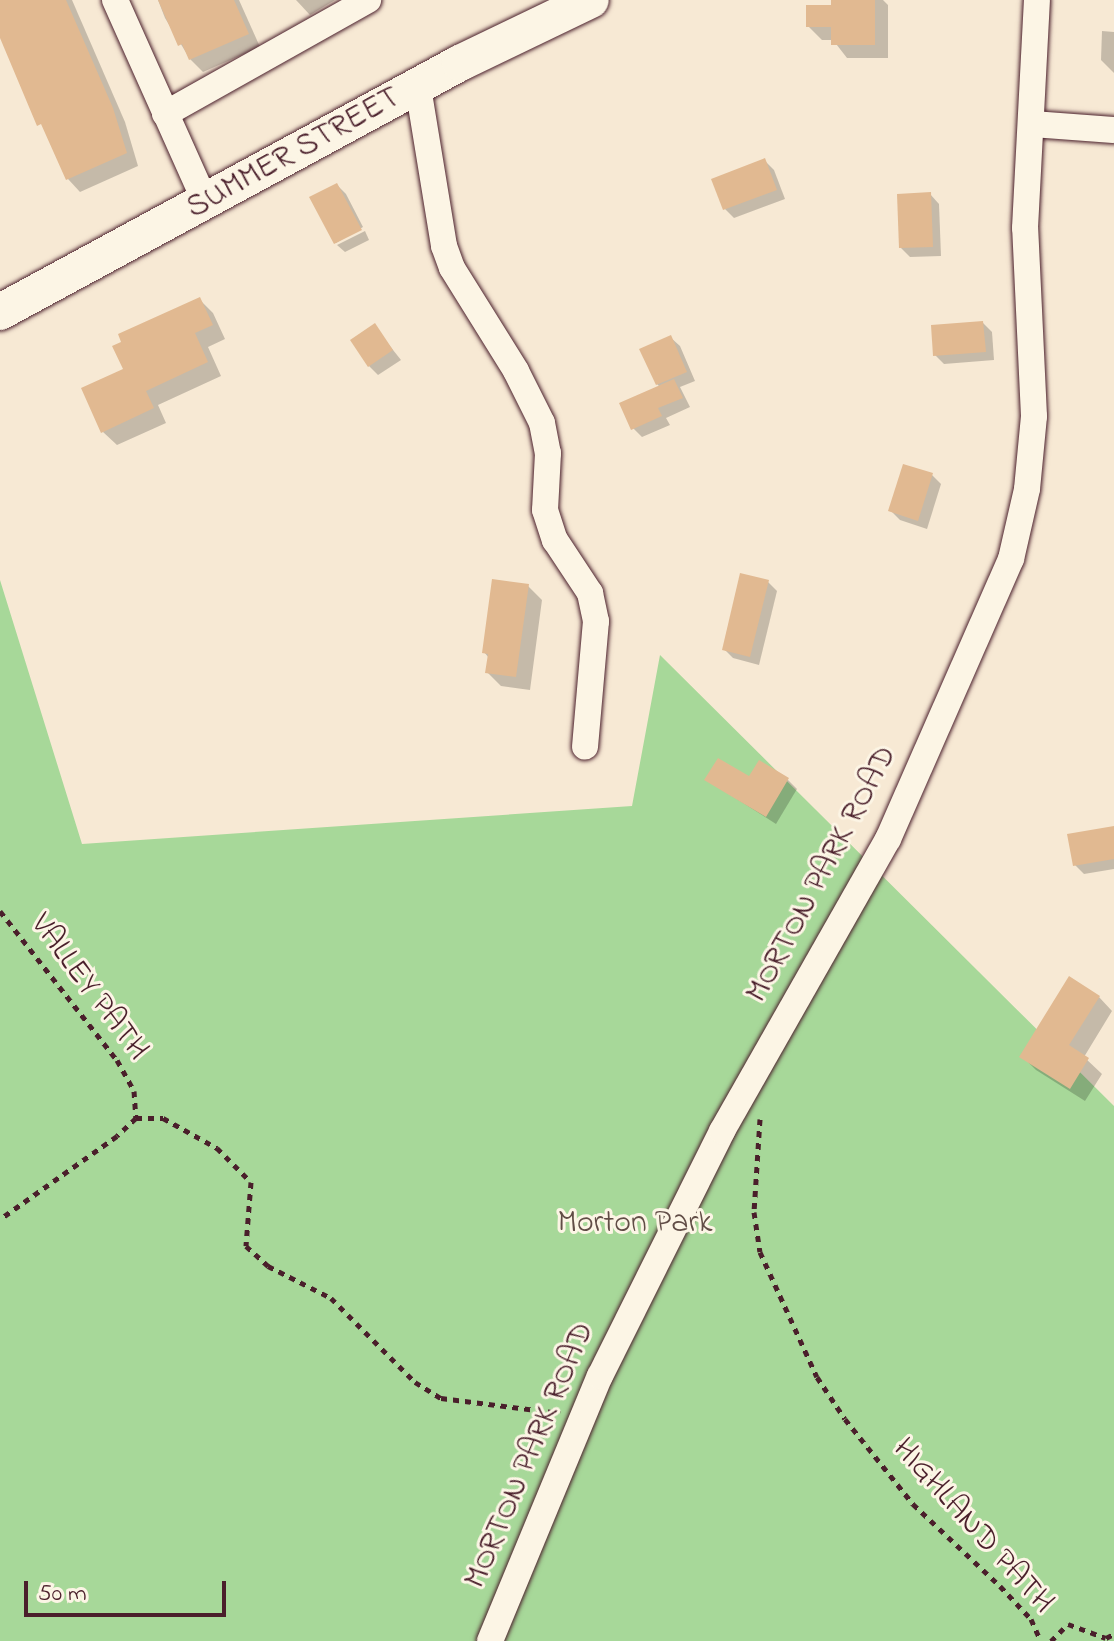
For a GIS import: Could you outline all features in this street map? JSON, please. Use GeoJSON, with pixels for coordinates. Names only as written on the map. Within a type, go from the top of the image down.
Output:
{"type":"FeatureCollection","features":[{"type":"Feature","properties":{"kind":"main road","name":"SUMMER STREET"},"geometry":{"type":"LineString","coordinates":[[0,312],[418,87],[591,0]]}},
{"type":"Feature","properties":{"kind":"street"},"geometry":{"type":"LineString","coordinates":[[115,0],[206,203]]}},
{"type":"Feature","properties":{"kind":"street"},"geometry":{"type":"LineString","coordinates":[[165,114],[368,0]]}},
{"type":"Feature","properties":{"kind":"street","name":"MORTON PARK ROAD"},"geometry":{"type":"LineString","coordinates":[[490,1641],[584,1414],[722,1131],[888,839],[1011,559],[1027,489],[1034,416],[1025,228],[1037,0]]}},
{"type":"Feature","properties":{"kind":"street"},"geometry":{"type":"LineString","coordinates":[[418,87],[444,246],[452,268],[516,371],[542,423],[548,453],[545,510],[555,540],[590,593],[596,621],[585,713],[585,747]]}},
{"type":"Feature","properties":{"kind":"street"},"geometry":{"type":"LineString","coordinates":[[1032,124],[1114,130]]}},
{"type":"Feature","properties":{"kind":"path","name":"VALLEY PATH"},"geometry":{"type":"LineString","coordinates":[[0,911],[117,1060],[134,1091],[136,1118]]}},
{"type":"Feature","properties":{"kind":"path","name":"HIGHLAND PATH"},"geometry":{"type":"LineString","coordinates":[[760,1117],[754,1212],[760,1252],[817,1377],[845,1419],[913,1504],[1031,1619],[1041,1641]]}},
{"type":"Feature","properties":{"kind":"path"},"geometry":{"type":"LineString","coordinates":[[0,1219],[117,1136],[136,1118],[163,1118],[217,1148],[251,1182],[246,1246],[268,1266],[331,1298],[415,1382],[441,1398],[517,1409],[584,1414]]}},
{"type":"Feature","properties":{"kind":"path"},"geometry":{"type":"LineString","coordinates":[[1051,1641],[1068,1624],[1106,1638],[1114,1634]]}},
{"type":"Feature","properties":{"kind":"green space","name":"Morton Park"},"geometry":{"type":"Polygon","coordinates":[[[0,580],[82,844],[632,806],[660,655],[1114,1106],[1114,1641],[0,1641],[0,580]]]}},
{"type":"Feature","properties":{"kind":"building"},"geometry":{"type":"Polygon","coordinates":[[[0,0],[66,0],[113,108],[127,153],[66,180],[41,124],[37,126],[0,38],[0,0]]]}},
{"type":"Feature","properties":{"kind":"building"},"geometry":{"type":"Polygon","coordinates":[[[158,0],[234,0],[249,34],[189,60],[182,44],[178,46],[158,0]]]}},
{"type":"Feature","properties":{"kind":"building"},"geometry":{"type":"Polygon","coordinates":[[[831,0],[875,0],[875,45],[831,45],[831,27],[806,27],[806,5],[831,5],[831,0]]]}},
{"type":"Feature","properties":{"kind":"building"},"geometry":{"type":"Polygon","coordinates":[[[765,158],[777,190],[723,210],[711,179],[765,158]]]}},
{"type":"Feature","properties":{"kind":"building"},"geometry":{"type":"Polygon","coordinates":[[[337,183],[362,230],[334,244],[309,197],[337,183]]]}},
{"type":"Feature","properties":{"kind":"building"},"geometry":{"type":"Polygon","coordinates":[[[931,192],[933,247],[899,248],[897,194],[931,192]]]}},
{"type":"Feature","properties":{"kind":"building"},"geometry":{"type":"Polygon","coordinates":[[[200,297],[213,325],[195,333],[208,362],[146,391],[154,408],[101,433],[81,388],[123,369],[112,346],[121,342],[118,334],[200,297]]]}},
{"type":"Feature","properties":{"kind":"building"},"geometry":{"type":"Polygon","coordinates":[[[983,321],[986,352],[933,356],[931,325],[983,321]]]}},
{"type":"Feature","properties":{"kind":"building"},"geometry":{"type":"Polygon","coordinates":[[[375,323],[393,350],[368,367],[350,340],[375,323]]]}},
{"type":"Feature","properties":{"kind":"building"},"geometry":{"type":"Polygon","coordinates":[[[671,335],[687,372],[656,385],[639,349],[671,335]]]}},
{"type":"Feature","properties":{"kind":"building"},"geometry":{"type":"Polygon","coordinates":[[[674,379],[683,398],[658,408],[662,416],[631,430],[619,403],[674,379]]]}},
{"type":"Feature","properties":{"kind":"building"},"geometry":{"type":"Polygon","coordinates":[[[903,464],[933,473],[918,521],[888,511],[903,464]]]}},
{"type":"Feature","properties":{"kind":"building"},"geometry":{"type":"Polygon","coordinates":[[[740,573],[769,580],[750,657],[722,650],[740,573]]]}},
{"type":"Feature","properties":{"kind":"building"},"geometry":{"type":"Polygon","coordinates":[[[492,579],[529,584],[516,677],[485,673],[488,654],[482,653],[492,579]]]}},
{"type":"Feature","properties":{"kind":"building"},"geometry":{"type":"Polygon","coordinates":[[[718,758],[749,776],[759,760],[789,778],[766,817],[704,780],[718,758]]]}},
{"type":"Feature","properties":{"kind":"building"},"geometry":{"type":"Polygon","coordinates":[[[1114,826],[1114,859],[1073,866],[1067,834],[1114,826]]]}},
{"type":"Feature","properties":{"kind":"building"},"geometry":{"type":"Polygon","coordinates":[[[1069,976],[1100,996],[1069,1045],[1089,1058],[1070,1089],[1019,1057],[1069,976]]]}}]}
